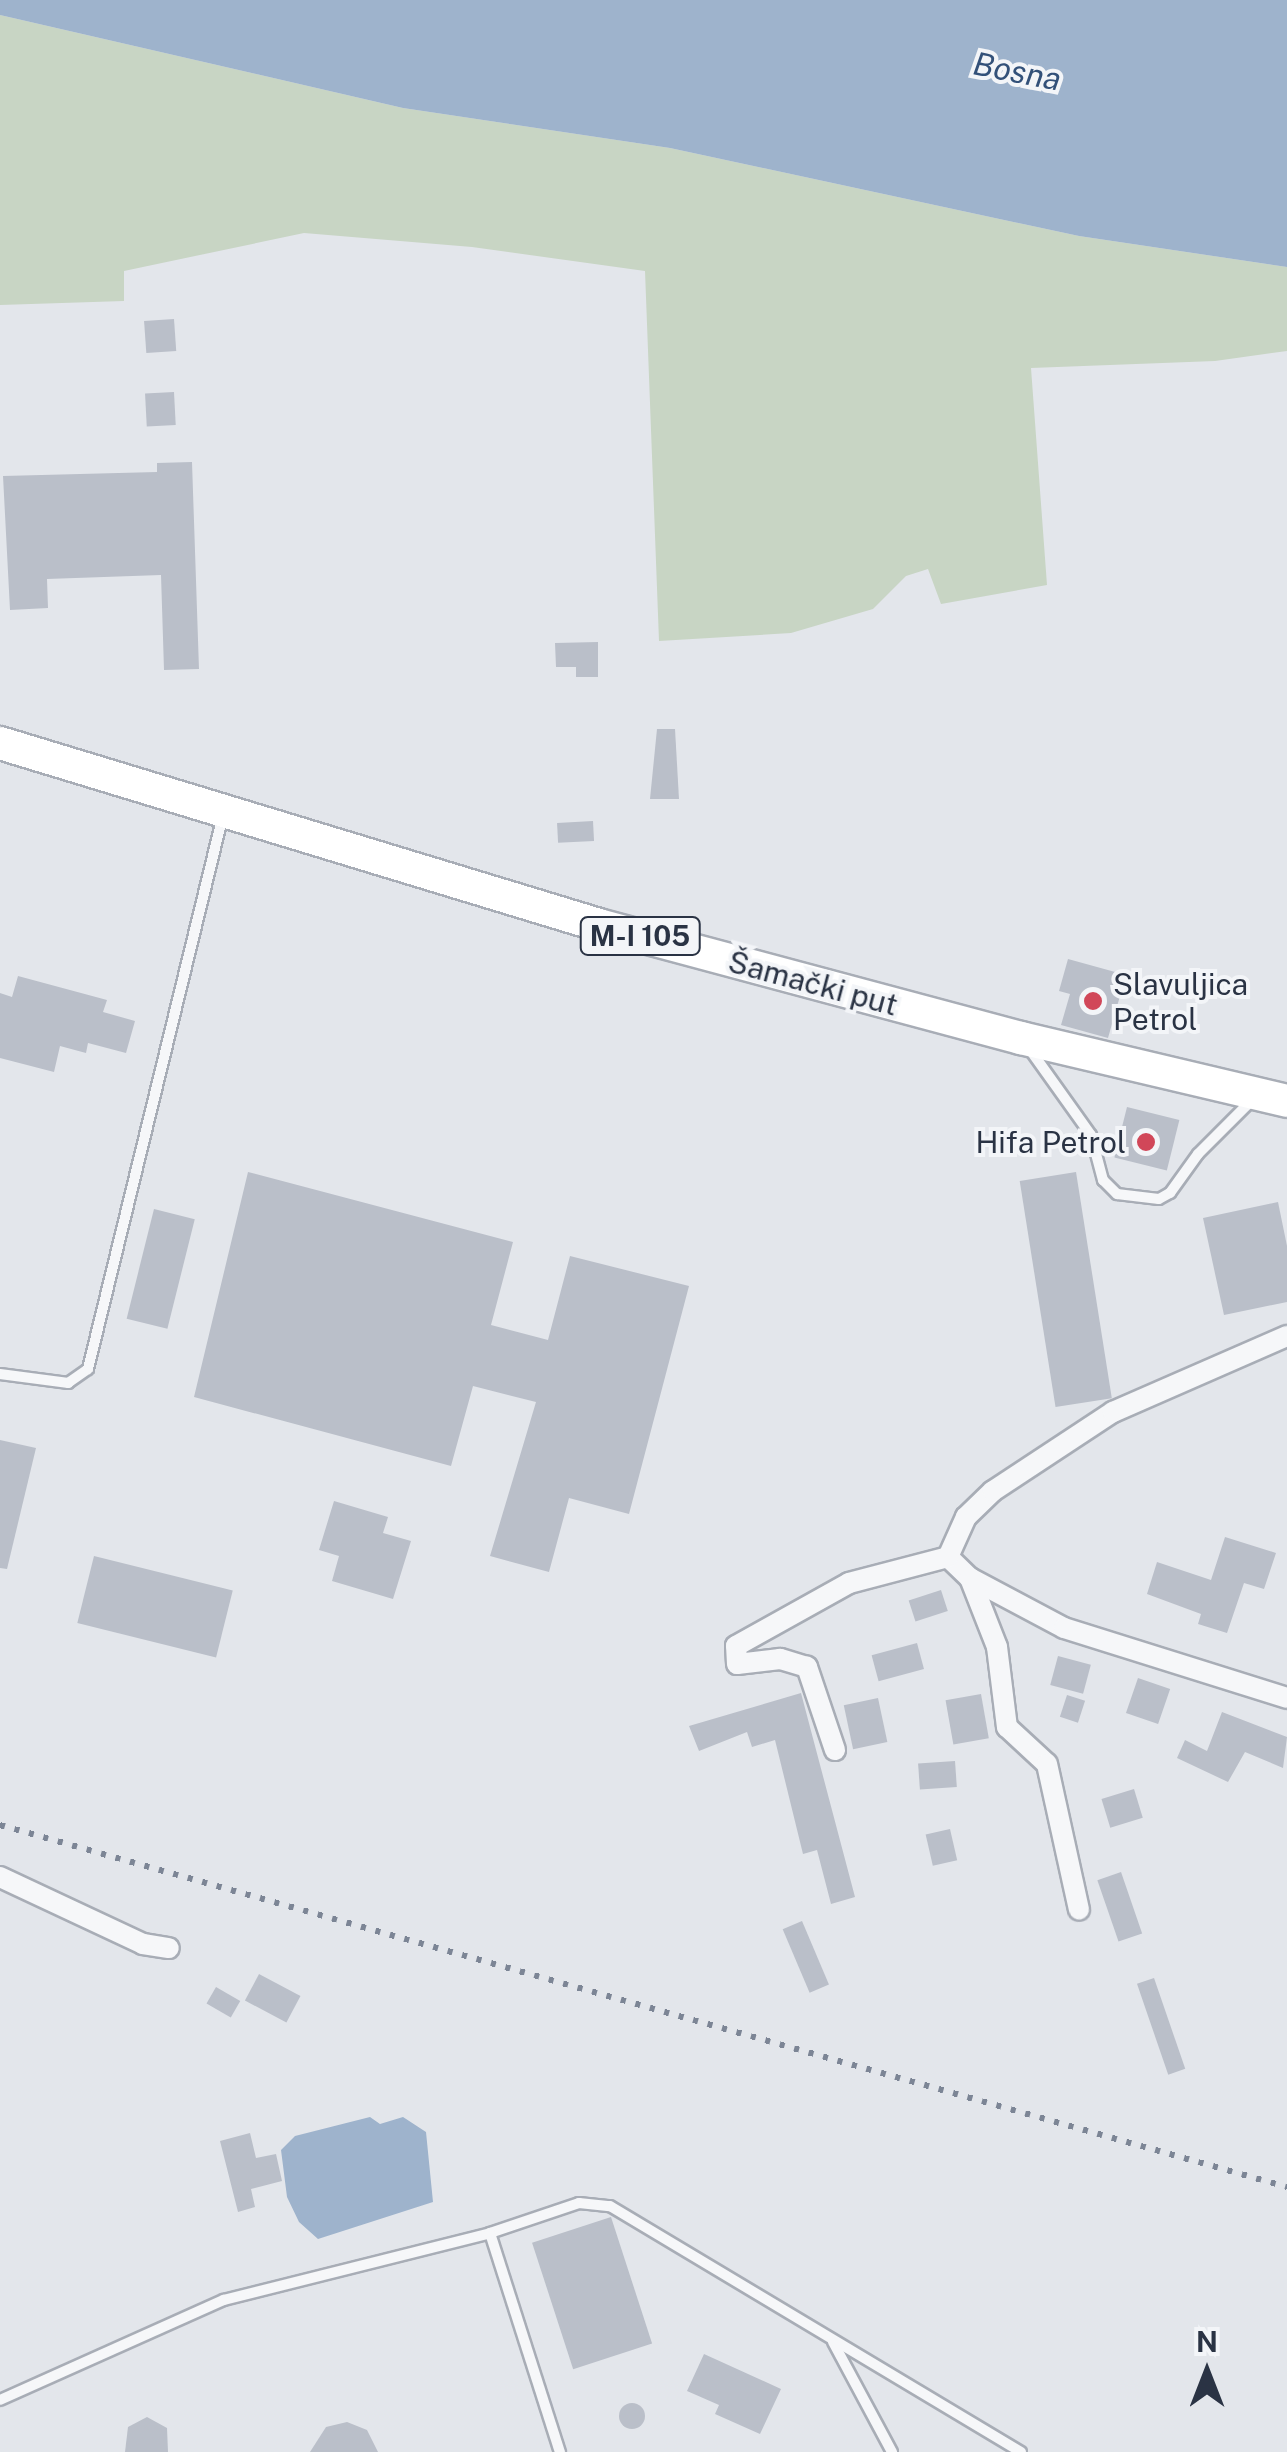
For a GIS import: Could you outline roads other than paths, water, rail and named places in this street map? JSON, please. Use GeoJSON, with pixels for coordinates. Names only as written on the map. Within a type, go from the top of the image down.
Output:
{"type":"FeatureCollection","features":[{"type":"Feature","properties":{"kind":"main road","name":"Šamački put"},"geometry":{"type":"LineString","coordinates":[[0,743],[599,925],[1021,1038],[1272,1098]]}},
{"type":"Feature","properties":{"kind":"street"},"geometry":{"type":"LineString","coordinates":[[948,1557],[966,1518],[993,1490],[1113,1412],[1287,1336]]}},
{"type":"Feature","properties":{"kind":"street"},"geometry":{"type":"LineString","coordinates":[[948,1557],[970,1578],[1064,1628],[1287,1698]]}},
{"type":"Feature","properties":{"kind":"street"},"geometry":{"type":"LineString","coordinates":[[836,1750],[808,1667],[780,1659],[737,1664],[736,1646],[849,1583],[948,1557]]}},
{"type":"Feature","properties":{"kind":"street"},"geometry":{"type":"LineString","coordinates":[[970,1578],[996,1648],[1007,1727],[1048,1764],[1079,1910]]}},
{"type":"Feature","properties":{"kind":"street"},"geometry":{"type":"LineString","coordinates":[[0,1877],[143,1944],[169,1948]]}},
{"type":"Feature","properties":{"kind":"lane"},"geometry":{"type":"LineString","coordinates":[[0,1374],[68,1383],[88,1369],[224,814]]}},
{"type":"Feature","properties":{"kind":"lane"},"geometry":{"type":"LineString","coordinates":[[1021,1038],[1068,1096],[1091,1135],[1103,1180],[1117,1194],[1159,1199],[1170,1194],[1198,1154],[1272,1098]]}},
{"type":"Feature","properties":{"kind":"lane"},"geometry":{"type":"LineString","coordinates":[[0,2400],[224,2300],[490,2232],[578,2203],[610,2206],[1021,2452]]}},
{"type":"Feature","properties":{"kind":"lane"},"geometry":{"type":"LineString","coordinates":[[490,2232],[560,2452]]}},
{"type":"Feature","properties":{"kind":"lane"},"geometry":{"type":"LineString","coordinates":[[833,2341],[892,2452]]}},
{"type":"Feature","properties":{"kind":"water","name":"Bosna"},"geometry":{"type":"Polygon","coordinates":[[[0,0],[1287,0],[1287,267],[1079,236],[670,148],[403,108],[0,15],[0,0]]]}},
{"type":"Feature","properties":{"kind":"water"},"geometry":{"type":"Polygon","coordinates":[[[370,2117],[380,2124],[403,2117],[426,2132],[433,2202],[318,2239],[299,2222],[287,2197],[281,2150],[295,2136],[370,2117]]]}},
{"type":"Feature","properties":{"kind":"railway"},"geometry":{"type":"LineString","coordinates":[[0,1825],[1287,2187]]}},
{"type":"Feature","properties":{"kind":"place","name":"Slavuljica Petrol"},"geometry":{"type":"Point","coordinates":[1093,1001]}},
{"type":"Feature","properties":{"kind":"place","name":"Hifa Petrol"},"geometry":{"type":"Point","coordinates":[1146,1142]}}]}
